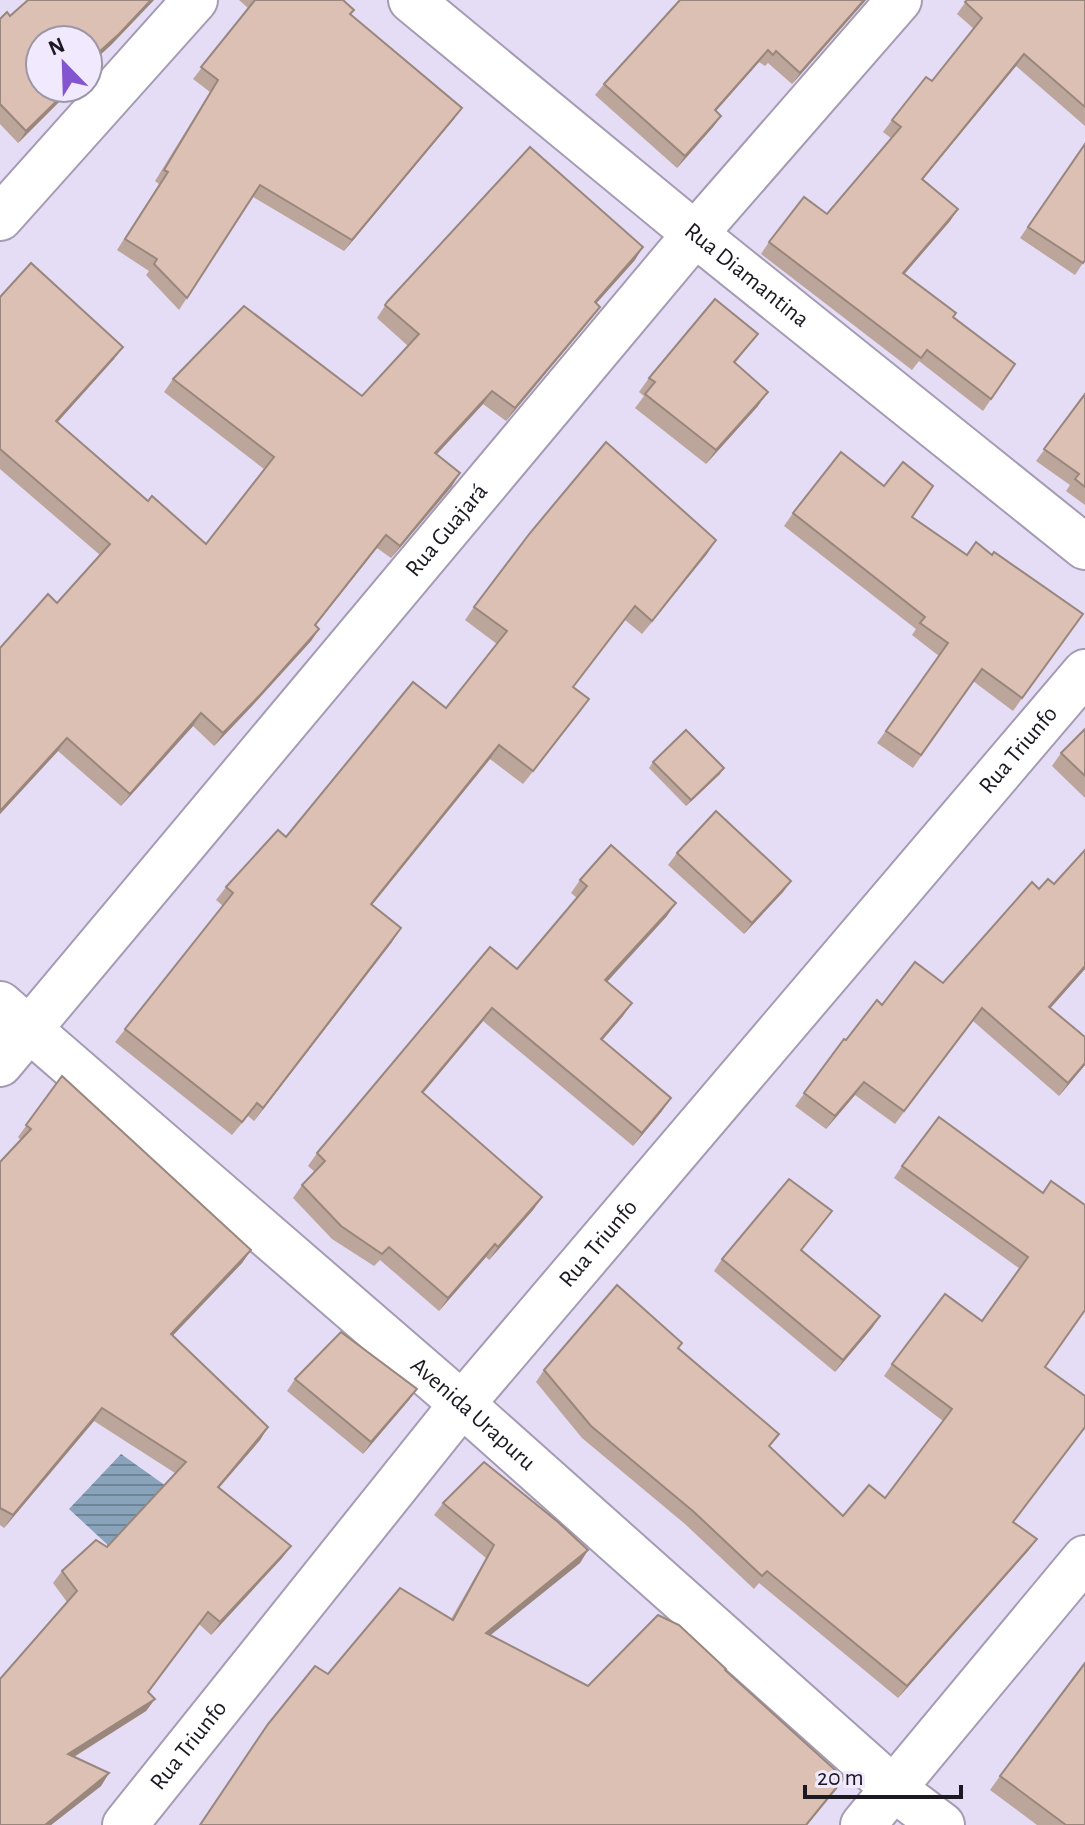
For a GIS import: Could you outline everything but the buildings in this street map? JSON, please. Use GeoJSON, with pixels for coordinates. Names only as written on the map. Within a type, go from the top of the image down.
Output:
{"type":"FeatureCollection","features":[{"type":"Feature","properties":{"kind":"street"},"geometry":{"type":"LineString","coordinates":[[0,218],[195,0]]}},
{"type":"Feature","properties":{"kind":"street","name":"Rua Diamantina"},"geometry":{"type":"LineString","coordinates":[[411,0],[695,234],[1085,547]]}},
{"type":"Feature","properties":{"kind":"street","name":"Rua Guajará"},"geometry":{"type":"LineString","coordinates":[[0,1064],[14,1017],[899,0]]}},
{"type":"Feature","properties":{"kind":"street","name":"Rua Triunfo"},"geometry":{"type":"LineString","coordinates":[[125,1825],[462,1404],[1085,672]]}},
{"type":"Feature","properties":{"kind":"street","name":"Avenida Urapuru"},"geometry":{"type":"LineString","coordinates":[[14,1017],[462,1404],[894,1789],[942,1825]]}},
{"type":"Feature","properties":{"kind":"street"},"geometry":{"type":"LineString","coordinates":[[863,1825],[1085,1558]]}},
{"type":"Feature","properties":{"kind":"water"},"geometry":{"type":"Polygon","coordinates":[[[121,1454],[166,1486],[110,1547],[69,1509],[121,1454]]]}}]}
